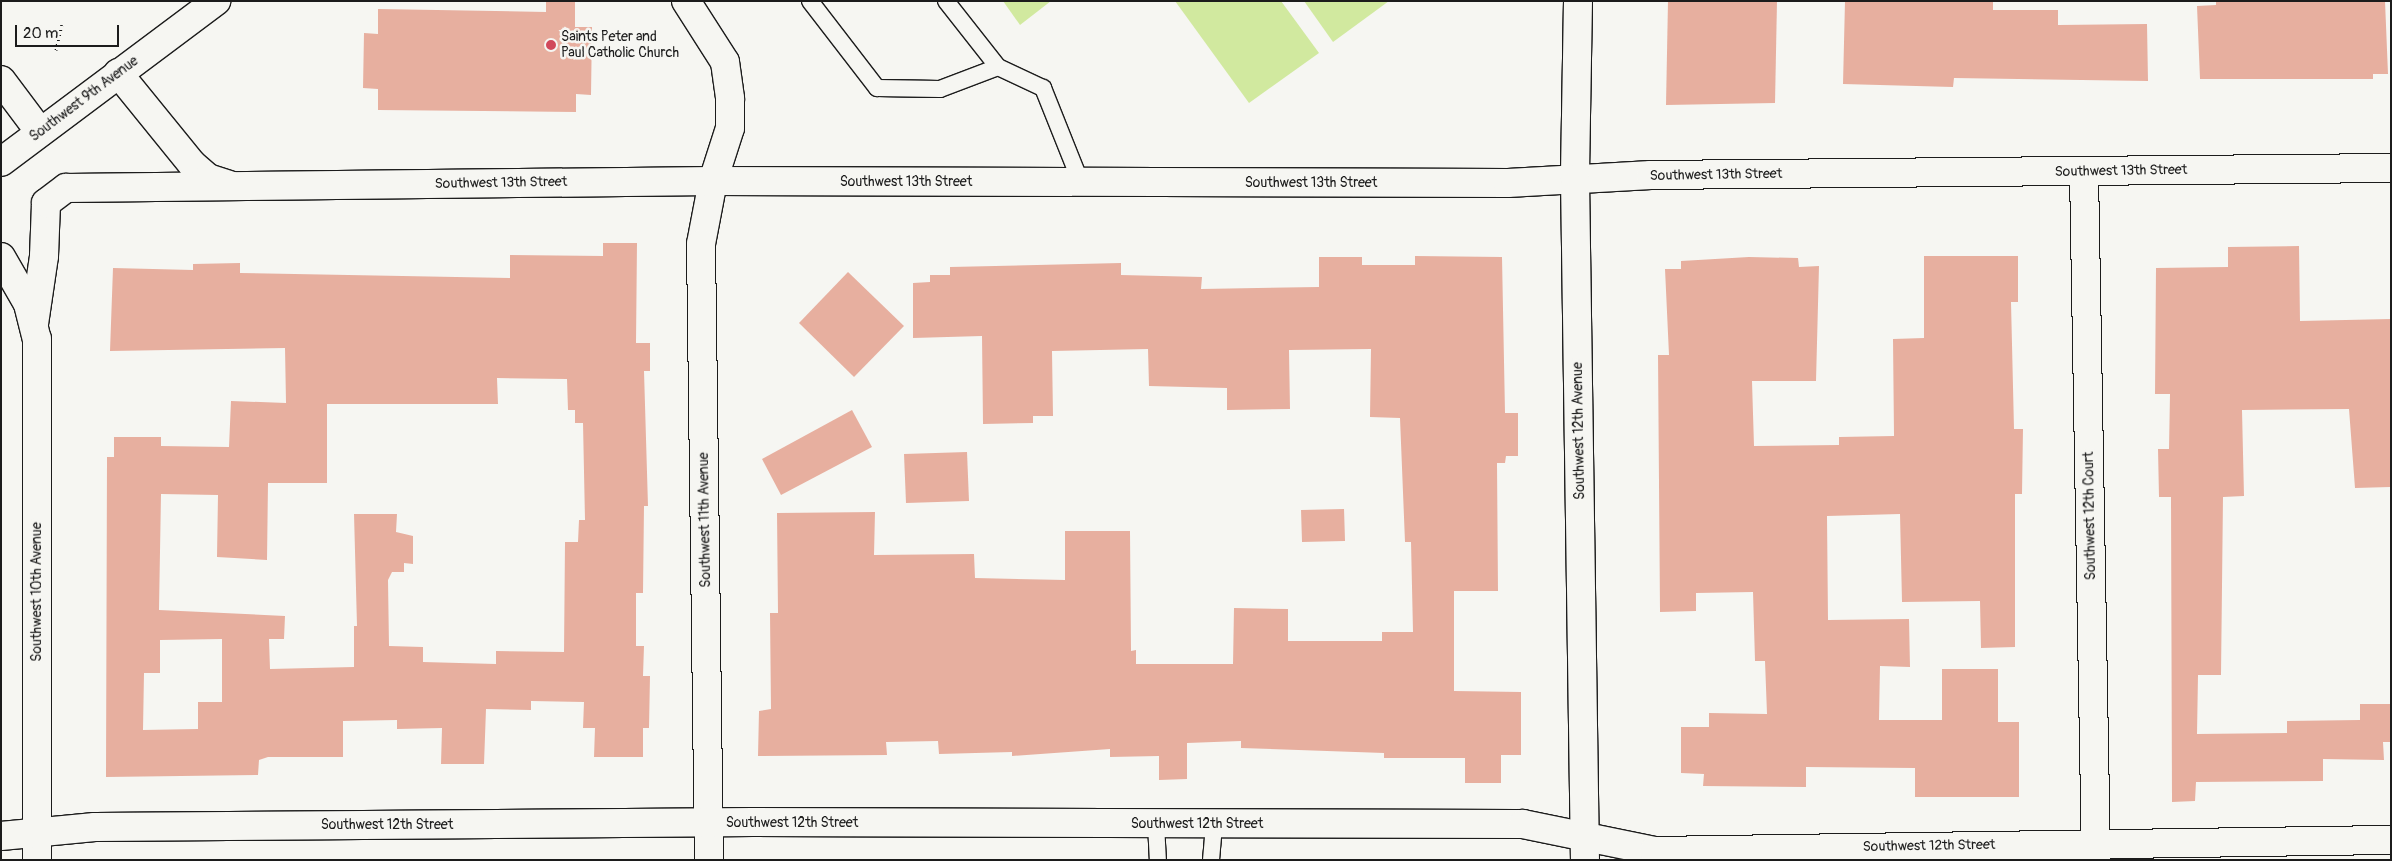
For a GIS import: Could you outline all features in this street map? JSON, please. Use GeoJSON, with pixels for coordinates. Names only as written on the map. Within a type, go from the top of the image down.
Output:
{"type":"FeatureCollection","features":[{"type":"Feature","properties":{"kind":"street","name":"Southwest 9th Avenue"},"geometry":{"type":"LineString","coordinates":[[1,162],[216,1]]}},
{"type":"Feature","properties":{"kind":"street","name":"Southwest 11th Avenue"},"geometry":{"type":"LineString","coordinates":[[686,1],[716,44],[730,81],[730,128],[713,181],[701,244],[709,860]]}},
{"type":"Feature","properties":{"kind":"street","name":"Southwest 12th Avenue"},"geometry":{"type":"LineString","coordinates":[[1578,1],[1575,179],[1585,848]]}},
{"type":"Feature","properties":{"kind":"street","name":"Southwest 13th Street"},"geometry":{"type":"LineString","coordinates":[[118,73],[192,164],[208,178],[231,186]]}},
{"type":"Feature","properties":{"kind":"street"},"geometry":{"type":"LineString","coordinates":[[1,80],[40,132]]}},
{"type":"Feature","properties":{"kind":"street","name":"Southwest 13th Street"},"geometry":{"type":"LineString","coordinates":[[50,197],[66,188],[713,181],[1081,183],[1575,179],[2391,168]]}},
{"type":"Feature","properties":{"kind":"street","name":"Southwest 12th Court"},"geometry":{"type":"LineString","coordinates":[[2084,172],[2096,852]]}},
{"type":"Feature","properties":{"kind":"street","name":"Southwest 10th Avenue"},"geometry":{"type":"LineString","coordinates":[[37,860],[34,324],[44,256],[44,212],[50,197]]}},
{"type":"Feature","properties":{"kind":"street","name":"Southwest 10th Avenue"},"geometry":{"type":"LineString","coordinates":[[1,257],[19,284],[34,324]]}},
{"type":"Feature","properties":{"kind":"street","name":"Southwest 12th Street"},"geometry":{"type":"LineString","coordinates":[[1,836],[95,827],[709,823],[1522,824],[1585,848],[1654,851],[2096,852],[2391,840]]}},
{"type":"Feature","properties":{"kind":"lane"},"geometry":{"type":"LineString","coordinates":[[810,1],[877,88],[940,89],[998,67]]}},
{"type":"Feature","properties":{"kind":"lane"},"geometry":{"type":"LineString","coordinates":[[946,1],[998,67],[1043,88],[1081,183]]}},
{"type":"Feature","properties":{"kind":"lane"},"geometry":{"type":"LineString","coordinates":[[1156,824],[1158,860]]}},
{"type":"Feature","properties":{"kind":"lane"},"geometry":{"type":"LineString","coordinates":[[1211,860],[1214,824]]}},
{"type":"Feature","properties":{"kind":"path"},"geometry":{"type":"LineString","coordinates":[[56,50],[62,24]]}},
{"type":"Feature","properties":{"kind":"green space"},"geometry":{"type":"Polygon","coordinates":[[[1003,1],[1051,1],[1020,25],[1003,1]]]}},
{"type":"Feature","properties":{"kind":"green space"},"geometry":{"type":"Polygon","coordinates":[[[1175,1],[1281,1],[1319,53],[1249,103],[1175,1]]]}},
{"type":"Feature","properties":{"kind":"green space"},"geometry":{"type":"Polygon","coordinates":[[[1304,1],[1389,1],[1333,42],[1304,1]]]}},
{"type":"Feature","properties":{"kind":"building"},"geometry":{"type":"Polygon","coordinates":[[[546,1],[575,1],[575,27],[592,27],[591,95],[576,94],[576,112],[378,110],[378,89],[363,88],[364,33],[378,34],[378,9],[546,12],[546,1]]]}},
{"type":"Feature","properties":{"kind":"building"},"geometry":{"type":"Polygon","coordinates":[[[1668,1],[1777,1],[1775,103],[1666,105],[1668,1]]]}},
{"type":"Feature","properties":{"kind":"building"},"geometry":{"type":"Polygon","coordinates":[[[1845,1],[1993,1],[1993,10],[2058,10],[2058,25],[2147,24],[2148,81],[1954,78],[1953,87],[1843,84],[1845,1]]]}},
{"type":"Feature","properties":{"kind":"building"},"geometry":{"type":"Polygon","coordinates":[[[2216,1],[2385,1],[2388,74],[2373,74],[2373,79],[2200,79],[2197,6],[2216,5],[2216,1]]]}},
{"type":"Feature","properties":{"kind":"building"},"geometry":{"type":"Polygon","coordinates":[[[603,243],[637,243],[636,343],[650,343],[650,371],[644,371],[648,506],[644,506],[643,593],[636,593],[636,646],[644,646],[643,676],[650,676],[649,728],[643,728],[643,757],[594,757],[595,728],[583,728],[584,702],[531,701],[531,710],[486,709],[484,764],[441,764],[442,728],[397,729],[397,720],[343,721],[343,757],[268,757],[259,760],[258,775],[106,777],[107,457],[114,457],[114,437],[161,437],[161,446],[229,447],[231,401],[286,403],[285,348],[110,351],[113,268],[193,270],[193,264],[240,263],[240,273],[510,278],[510,255],[603,256],[603,243]],[[497,378],[498,404],[327,404],[327,483],[268,483],[267,560],[217,557],[218,495],[161,494],[159,610],[285,616],[284,639],[269,639],[270,669],[354,667],[354,626],[357,626],[354,514],[397,514],[396,532],[413,536],[413,564],[404,563],[404,572],[392,572],[388,580],[389,646],[423,647],[423,662],[496,664],[496,651],[564,652],[565,542],[578,542],[579,520],[585,520],[583,423],[575,423],[575,410],[568,410],[567,379],[497,378]],[[222,639],[160,640],[160,673],[144,673],[143,730],[198,729],[198,702],[222,702],[222,639]]]}},
{"type":"Feature","properties":{"kind":"building"},"geometry":{"type":"Polygon","coordinates":[[[2299,246],[2300,321],[2391,319],[2390,487],[2355,488],[2349,409],[2242,410],[2244,496],[2223,497],[2221,675],[2198,675],[2197,734],[2287,733],[2287,721],[2360,720],[2360,704],[2391,704],[2391,742],[2383,742],[2384,760],[2323,759],[2323,781],[2196,782],[2195,801],[2172,802],[2171,497],[2159,497],[2158,449],[2169,449],[2170,394],[2155,394],[2156,268],[2228,267],[2228,247],[2299,246]]]}},
{"type":"Feature","properties":{"kind":"building"},"geometry":{"type":"Polygon","coordinates":[[[1415,256],[1502,257],[1505,413],[1518,413],[1518,456],[1506,456],[1505,463],[1497,463],[1498,591],[1454,591],[1454,691],[1521,692],[1521,755],[1501,755],[1501,783],[1465,783],[1465,758],[1384,758],[1384,753],[1241,748],[1241,741],[1187,743],[1187,779],[1159,780],[1159,756],[1110,757],[1110,749],[1012,756],[1012,752],[939,754],[938,741],[886,742],[887,755],[758,756],[759,711],[771,709],[770,613],[778,613],[777,513],[875,512],[874,555],[974,554],[975,578],[1065,580],[1065,531],[1130,531],[1131,651],[1136,650],[1136,664],[1233,664],[1234,608],[1288,609],[1288,641],[1382,641],[1382,632],[1413,632],[1411,542],[1405,542],[1400,418],[1370,417],[1371,349],[1289,350],[1290,409],[1227,410],[1227,388],[1149,386],[1148,349],[1052,351],[1053,416],[1033,416],[1033,423],[983,424],[982,336],[913,338],[913,283],[930,282],[930,275],[950,275],[950,267],[1121,263],[1121,275],[1202,277],[1201,289],[1319,287],[1319,257],[1362,257],[1362,265],[1415,265],[1415,256]]]}},
{"type":"Feature","properties":{"kind":"building"},"geometry":{"type":"Polygon","coordinates":[[[1924,256],[2018,256],[2018,302],[2011,302],[2014,429],[2023,429],[2022,494],[2015,494],[2015,647],[1981,648],[1980,601],[1902,602],[1900,514],[1827,516],[1828,620],[1909,619],[1910,667],[1880,666],[1879,720],[1942,720],[1942,669],[1998,669],[1998,722],[2019,722],[2019,797],[1915,797],[1915,768],[1806,767],[1806,787],[1703,786],[1704,774],[1681,773],[1681,727],[1709,727],[1709,713],[1767,714],[1765,661],[1755,661],[1753,592],[1696,593],[1696,611],[1660,612],[1658,355],[1669,355],[1665,269],[1681,269],[1681,261],[1749,257],[1798,258],[1799,267],[1819,266],[1816,381],[1752,381],[1754,446],[1839,445],[1839,437],[1894,436],[1893,339],[1924,338],[1924,256]]]}},
{"type":"Feature","properties":{"kind":"building"},"geometry":{"type":"Polygon","coordinates":[[[848,272],[904,326],[854,377],[799,323],[848,272]]]}},
{"type":"Feature","properties":{"kind":"building"},"geometry":{"type":"Polygon","coordinates":[[[852,410],[872,447],[781,495],[762,459],[852,410]]]}},
{"type":"Feature","properties":{"kind":"building"},"geometry":{"type":"Polygon","coordinates":[[[967,452],[969,501],[906,503],[904,454],[967,452]]]}},
{"type":"Feature","properties":{"kind":"building"},"geometry":{"type":"Polygon","coordinates":[[[1344,509],[1345,541],[1302,542],[1301,510],[1344,509]]]}},
{"type":"Feature","properties":{"kind":"place","name":"Saints Peter and Paul Catholic Church"},"geometry":{"type":"Point","coordinates":[551,45]}}]}
